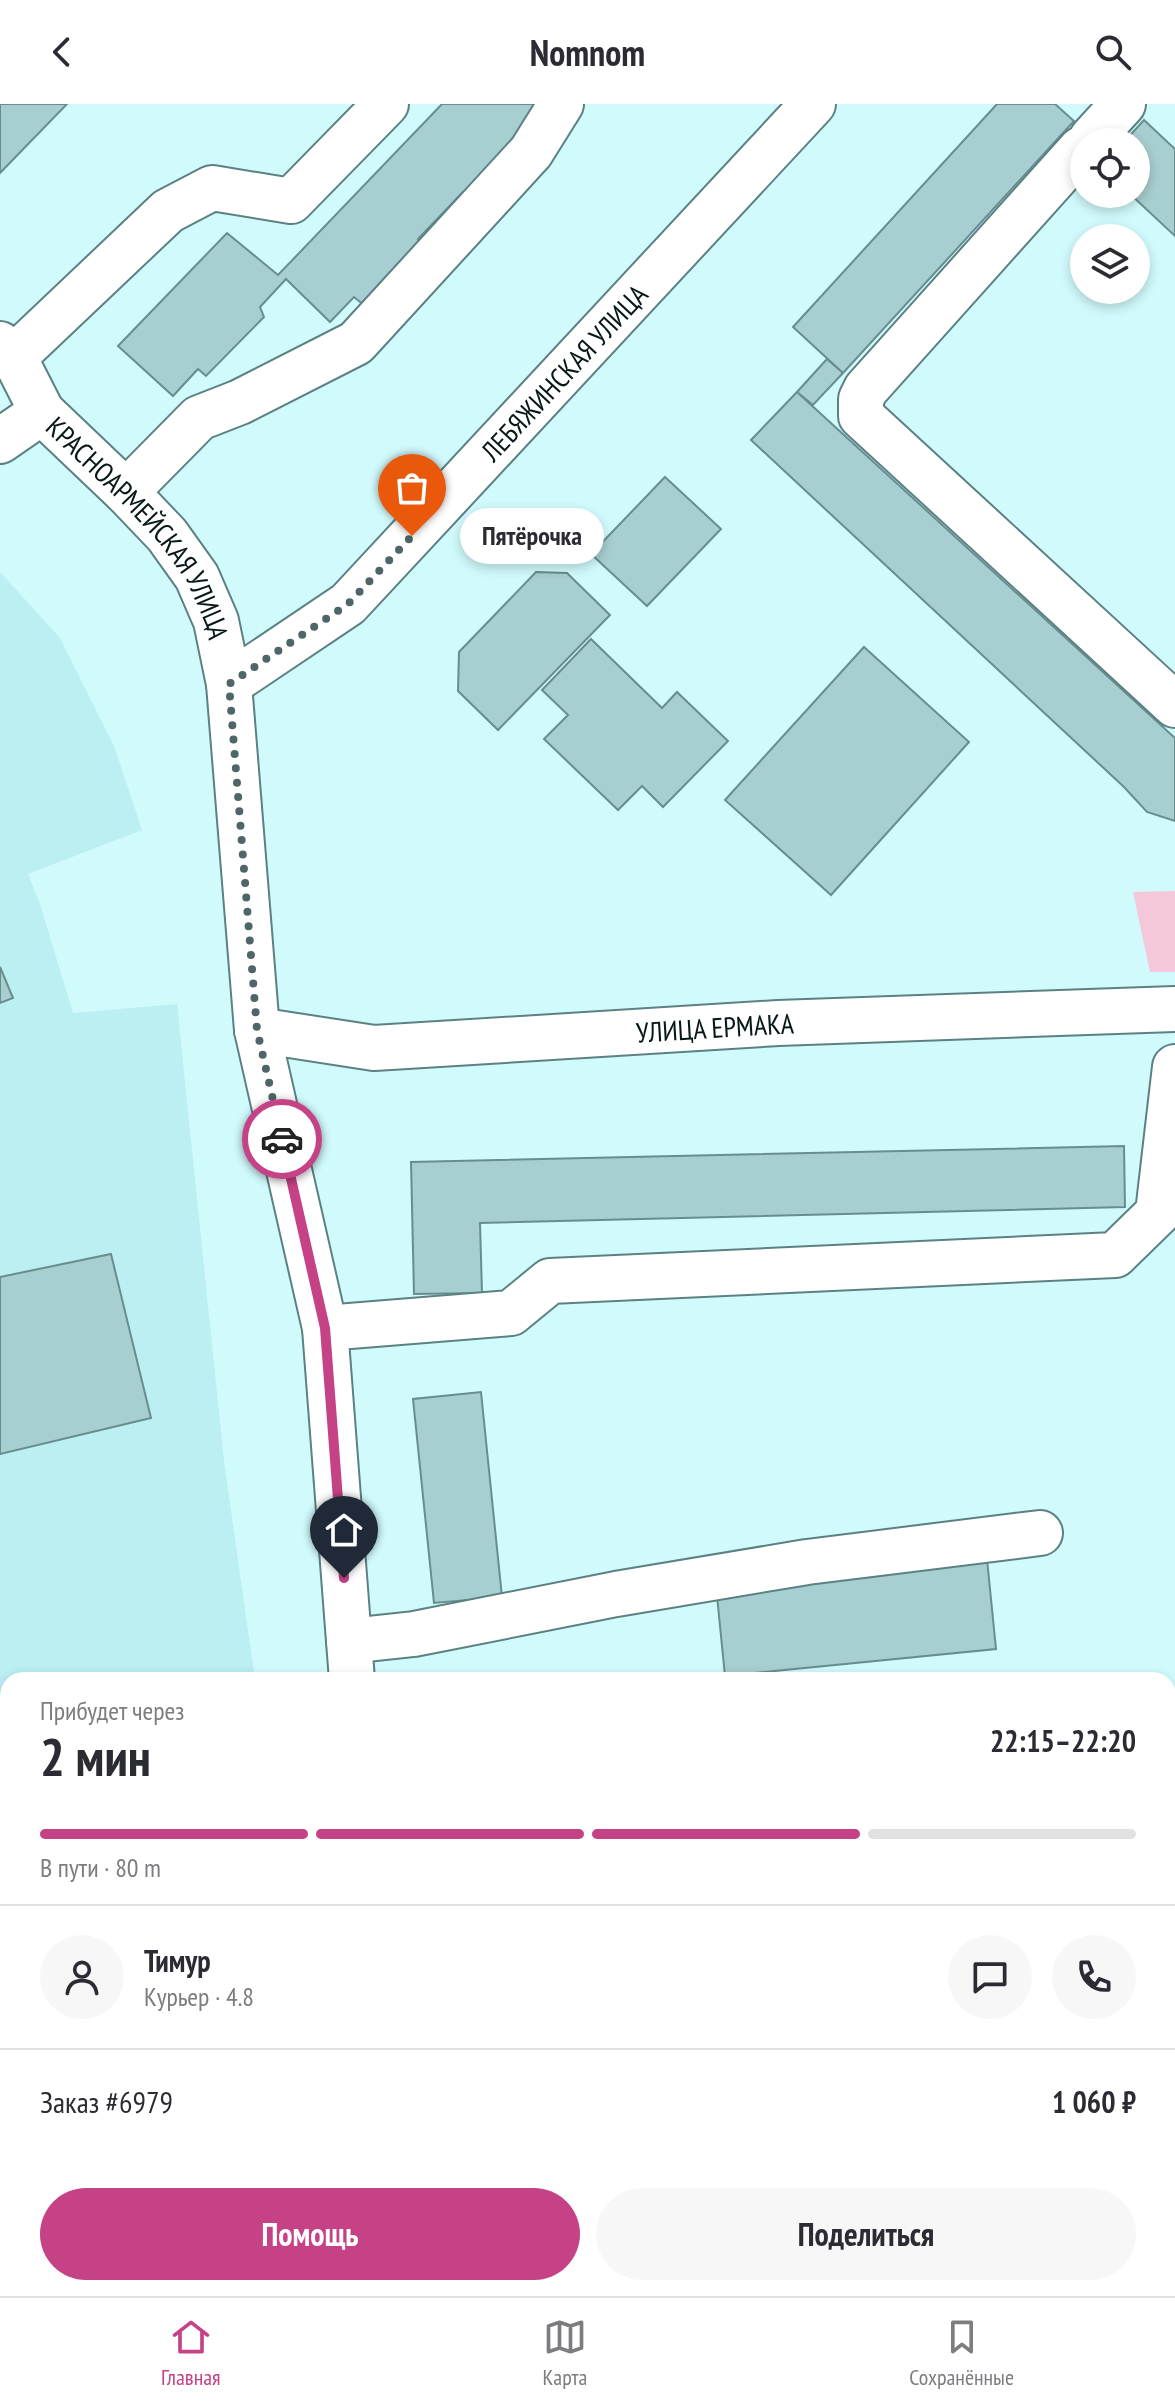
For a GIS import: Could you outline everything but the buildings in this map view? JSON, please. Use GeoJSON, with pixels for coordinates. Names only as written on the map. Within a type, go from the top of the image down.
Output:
{"type":"FeatureCollection","features":[{"type":"Feature","properties":{"kind":"street"},"geometry":{"type":"LineString","coordinates":[[7,351],[168,211],[212,188],[291,201],[386,104]]}},
{"type":"Feature","properties":{"kind":"street"},"geometry":{"type":"LineString","coordinates":[[126,492],[199,418],[240,402],[356,343],[531,152],[561,104]]}},
{"type":"Feature","properties":{"kind":"street","name":"ЛЕБЯЖИНСКАЯ УЛИЦА"},"geometry":{"type":"LineString","coordinates":[[229,684],[348,604],[813,104]]}},
{"type":"Feature","properties":{"kind":"street"},"geometry":{"type":"LineString","coordinates":[[1123,104],[866,389],[861,399],[861,416],[1175,705]]}},
{"type":"Feature","properties":{"kind":"street","name":"КРАСНОАРМЕЙСКАЯ УЛИЦА"},"geometry":{"type":"LineString","coordinates":[[7,351],[42,412],[167,535],[197,577],[216,621],[229,684],[257,1030],[325,1328],[351,1660]]}},
{"type":"Feature","properties":{"kind":"street"},"geometry":{"type":"LineString","coordinates":[[0,441],[42,412]]}},
{"type":"Feature","properties":{"kind":"street","name":"УЛИЦА ЕРМАКА"},"geometry":{"type":"LineString","coordinates":[[257,1030],[374,1048],[778,1023],[1175,1009]]}},
{"type":"Feature","properties":{"kind":"street"},"geometry":{"type":"LineString","coordinates":[[325,1328],[511,1313],[550,1281],[1115,1255],[1158,1213],[1175,1067]]}},
{"type":"Feature","properties":{"kind":"street"},"geometry":{"type":"LineString","coordinates":[[351,1660],[414,1634],[616,1594],[807,1562],[1040,1533]]}},
{"type":"Feature","properties":{"kind":"shaded area"},"geometry":{"type":"Polygon","coordinates":[[[0,572],[60,638],[114,746],[142,830],[28,874],[73,1013],[177,1004],[224,1461],[254,1672],[0,1672],[0,572]]]}},
{"type":"Feature","properties":{"kind":"shaded area"},"geometry":{"type":"Polygon","coordinates":[[[1175,891],[1175,972],[1150,972],[1133,892],[1175,891]]]}},
{"type":"Feature","properties":{"kind":"way so far"},"geometry":{"type":"LineString","coordinates":[[282,1139],[257,1030],[229,684],[348,604],[412,536]]}},
{"type":"Feature","properties":{"kind":"place","name":"Пятёрочка"},"geometry":{"type":"Point","coordinates":[412,536]}},
{"type":"Feature","properties":{"kind":"route"},"geometry":{"type":"LineString","coordinates":[[282,1139],[325,1328],[344,1578]]}}]}
